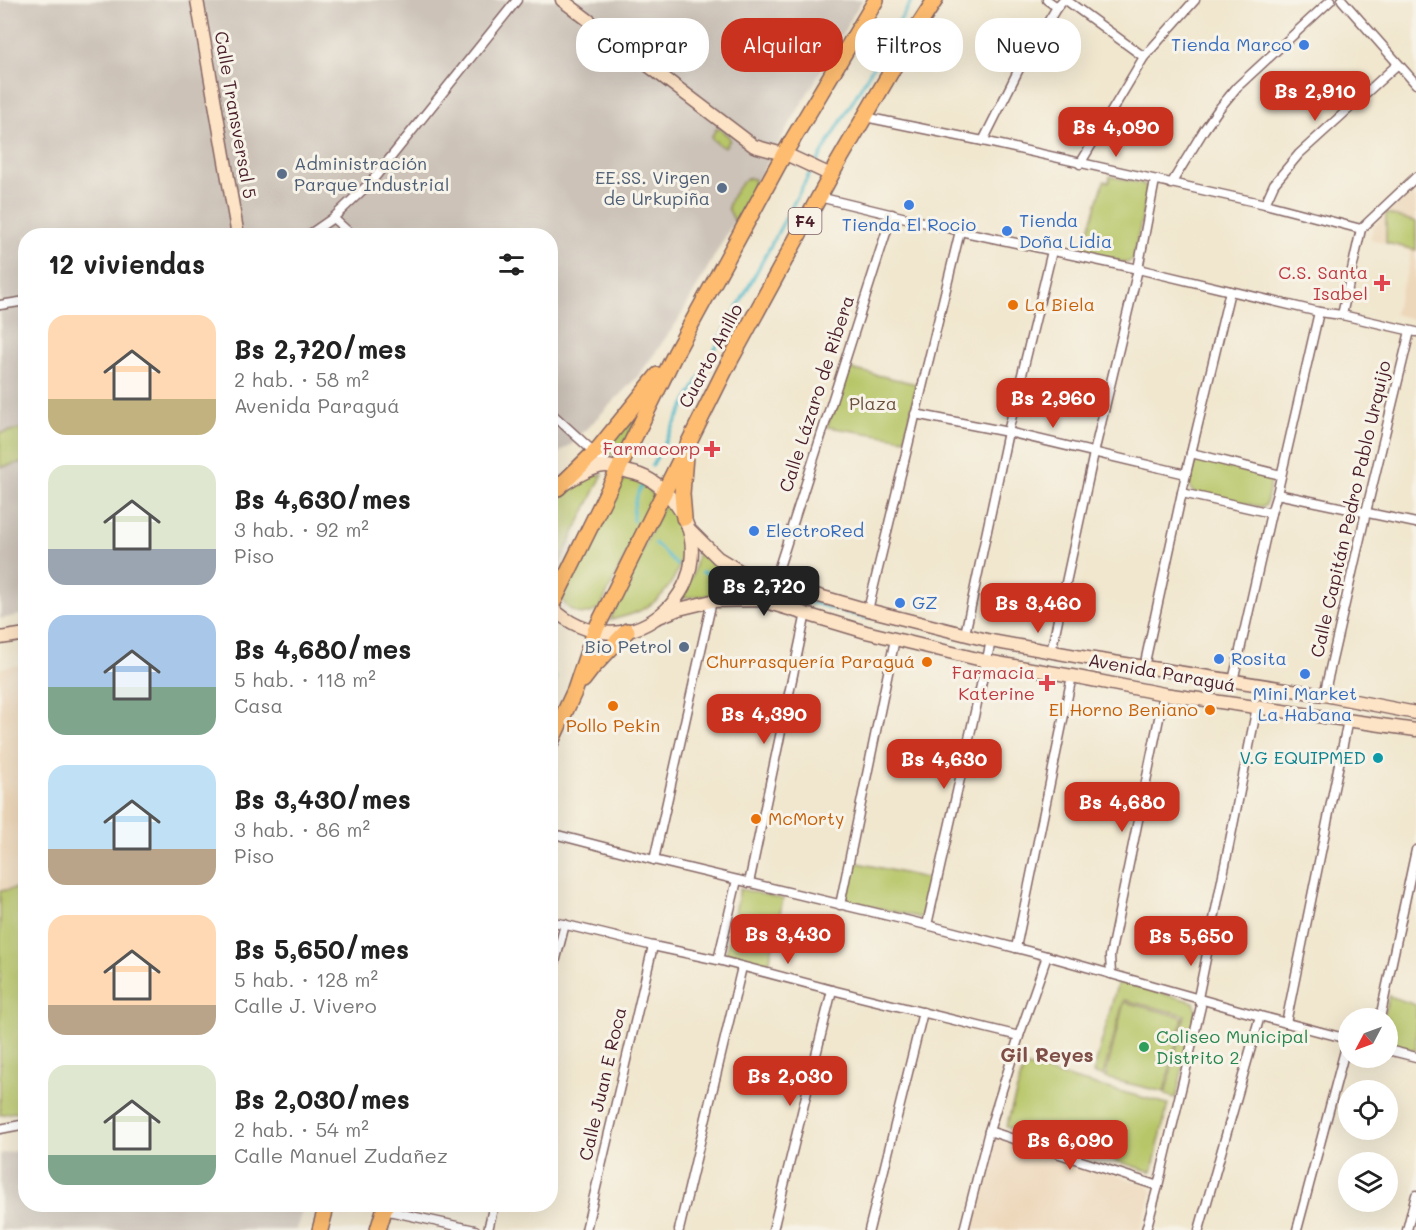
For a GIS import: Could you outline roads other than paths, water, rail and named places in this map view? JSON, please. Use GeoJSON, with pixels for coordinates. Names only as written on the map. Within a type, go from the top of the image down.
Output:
{"type":"FeatureCollection","features":[{"type":"Feature","properties":{"kind":"highway","name":"Cuarto Anillo"},"geometry":{"type":"LineString","coordinates":[[558,592],[612,468],[784,154],[876,0]]}},
{"type":"Feature","properties":{"kind":"highway","name":"Cuarto Anillo"},"geometry":{"type":"LineString","coordinates":[[558,727],[575,690],[595,631],[724,370],[819,197],[935,0]]}},
{"type":"Feature","properties":{"kind":"highway"},"geometry":{"type":"LineString","coordinates":[[558,487],[595,453],[676,352]]}},
{"type":"Feature","properties":{"kind":"highway"},"geometry":{"type":"LineString","coordinates":[[685,448],[682,494],[686,523]]}},
{"type":"Feature","properties":{"kind":"highway"},"geometry":{"type":"LineString","coordinates":[[575,690],[627,631]]}},
{"type":"Feature","properties":{"kind":"highway"},"geometry":{"type":"LineString","coordinates":[[320,1230],[325,1212]]}},
{"type":"Feature","properties":{"kind":"highway"},"geometry":{"type":"LineString","coordinates":[[378,1230],[383,1212]]}},
{"type":"Feature","properties":{"kind":"main road","name":"Calle Transversal 5"},"geometry":{"type":"LineString","coordinates":[[197,0],[236,228]]}},
{"type":"Feature","properties":{"kind":"main road"},"geometry":{"type":"LineString","coordinates":[[562,0],[753,146],[784,154],[831,176]]}},
{"type":"Feature","properties":{"kind":"main road"},"geometry":{"type":"LineString","coordinates":[[558,488],[571,479],[612,468],[635,473],[665,490]]}},
{"type":"Feature","properties":{"kind":"main road","name":"Avenida Paraguá"},"geometry":{"type":"LineString","coordinates":[[665,490],[679,507],[686,523],[718,558],[743,573],[774,583],[868,610],[991,641],[1416,712]]}},
{"type":"Feature","properties":{"kind":"main road"},"geometry":{"type":"LineString","coordinates":[[558,613],[579,626],[611,633],[644,626],[659,616],[676,599],[688,577],[692,552],[686,523]]}},
{"type":"Feature","properties":{"kind":"main road","name":"Avenida Paraguá"},"geometry":{"type":"LineString","coordinates":[[659,616],[712,601],[759,600],[866,632],[986,661],[1164,694],[1416,730]]}},
{"type":"Feature","properties":{"kind":"main road"},"geometry":{"type":"LineString","coordinates":[[0,638],[18,635]]}},
{"type":"Feature","properties":{"kind":"street"},"geometry":{"type":"LineString","coordinates":[[319,228],[333,218],[371,182],[517,0]]}},
{"type":"Feature","properties":{"kind":"street"},"geometry":{"type":"LineString","coordinates":[[1047,0],[1062,2],[1144,57]]}},
{"type":"Feature","properties":{"kind":"street"},"geometry":{"type":"LineString","coordinates":[[1080,164],[1144,57],[1195,0]]}},
{"type":"Feature","properties":{"kind":"street"},"geometry":{"type":"LineString","coordinates":[[1171,184],[1204,130],[1237,87],[1331,0]]}},
{"type":"Feature","properties":{"kind":"street"},"geometry":{"type":"LineString","coordinates":[[1342,0],[1416,84]]}},
{"type":"Feature","properties":{"kind":"street"},"geometry":{"type":"LineString","coordinates":[[983,141],[1018,71],[1062,2]]}},
{"type":"Feature","properties":{"kind":"street"},"geometry":{"type":"LineString","coordinates":[[1265,204],[1274,184],[1299,154],[1398,64]]}},
{"type":"Feature","properties":{"kind":"street"},"geometry":{"type":"LineString","coordinates":[[865,117],[1265,204],[1361,229]]}},
{"type":"Feature","properties":{"kind":"street"},"geometry":{"type":"LineString","coordinates":[[1342,315],[1361,229],[1416,177]]}},
{"type":"Feature","properties":{"kind":"street"},"geometry":{"type":"LineString","coordinates":[[1051,652],[1094,453],[1138,269],[1155,180]]}},
{"type":"Feature","properties":{"kind":"street"},"geometry":{"type":"LineString","coordinates":[[819,197],[1319,312],[1413,331]]}},
{"type":"Feature","properties":{"kind":"street","name":"Calle Lázaro de Ribera"},"geometry":{"type":"LineString","coordinates":[[774,583],[892,214]]}},
{"type":"Feature","properties":{"kind":"street"},"geometry":{"type":"LineString","coordinates":[[333,218],[344,228]]}},
{"type":"Feature","properties":{"kind":"street"},"geometry":{"type":"LineString","coordinates":[[868,610],[960,231]]}},
{"type":"Feature","properties":{"kind":"street"},"geometry":{"type":"LineString","coordinates":[[965,634],[1008,432],[1052,251]]}},
{"type":"Feature","properties":{"kind":"street"},"geometry":{"type":"LineString","coordinates":[[1144,667],[1186,474],[1230,291]]}},
{"type":"Feature","properties":{"kind":"street"},"geometry":{"type":"LineString","coordinates":[[0,305],[18,302]]}},
{"type":"Feature","properties":{"kind":"street"},"geometry":{"type":"LineString","coordinates":[[1233,681],[1319,312]]}},
{"type":"Feature","properties":{"kind":"street","name":"Calle Capitán Pedro Pablo Urquijo"},"geometry":{"type":"LineString","coordinates":[[1324,695],[1366,512],[1413,331]]}},
{"type":"Feature","properties":{"kind":"street"},"geometry":{"type":"LineString","coordinates":[[915,414],[1008,432],[1186,474]]}},
{"type":"Feature","properties":{"kind":"street"},"geometry":{"type":"LineString","coordinates":[[558,419],[612,468]]}},
{"type":"Feature","properties":{"kind":"street"},"geometry":{"type":"LineString","coordinates":[[1191,453],[1281,475]]}},
{"type":"Feature","properties":{"kind":"street"},"geometry":{"type":"LineString","coordinates":[[1182,493],[1271,513]]}},
{"type":"Feature","properties":{"kind":"street"},"geometry":{"type":"LineString","coordinates":[[1277,494],[1416,523]]}},
{"type":"Feature","properties":{"kind":"street"},"geometry":{"type":"LineString","coordinates":[[654,860],[712,601]]}},
{"type":"Feature","properties":{"kind":"street"},"geometry":{"type":"LineString","coordinates":[[749,883],[806,613]]}},
{"type":"Feature","properties":{"kind":"street"},"geometry":{"type":"LineString","coordinates":[[840,905],[895,639]]}},
{"type":"Feature","properties":{"kind":"street"},"geometry":{"type":"LineString","coordinates":[[927,925],[991,641]]}},
{"type":"Feature","properties":{"kind":"street"},"geometry":{"type":"LineString","coordinates":[[1016,948],[1072,676]]}},
{"type":"Feature","properties":{"kind":"street"},"geometry":{"type":"LineString","coordinates":[[1111,974],[1110,956],[1164,694]]}},
{"type":"Feature","properties":{"kind":"street"},"geometry":{"type":"LineString","coordinates":[[1146,1230],[1201,1006],[1198,998],[1257,707]]}},
{"type":"Feature","properties":{"kind":"street"},"geometry":{"type":"LineString","coordinates":[[1286,1023],[1348,720]]}},
{"type":"Feature","properties":{"kind":"street"},"geometry":{"type":"LineString","coordinates":[[558,835],[1047,956],[1338,1037]]}},
{"type":"Feature","properties":{"kind":"street"},"geometry":{"type":"LineString","coordinates":[[1382,1008],[1416,850]]}},
{"type":"Feature","properties":{"kind":"street"},"geometry":{"type":"LineString","coordinates":[[718,960],[737,880]]}},
{"type":"Feature","properties":{"kind":"street"},"geometry":{"type":"LineString","coordinates":[[558,923],[718,960],[1019,1036]]}},
{"type":"Feature","properties":{"kind":"street"},"geometry":{"type":"LineString","coordinates":[[558,951],[565,924]]}},
{"type":"Feature","properties":{"kind":"street","name":"Calle Juan E Roca"},"geometry":{"type":"LineString","coordinates":[[586,1230],[653,946]]}},
{"type":"Feature","properties":{"kind":"street"},"geometry":{"type":"LineString","coordinates":[[964,1230],[989,1131],[1047,956]]}},
{"type":"Feature","properties":{"kind":"street"},"geometry":{"type":"LineString","coordinates":[[679,1230],[742,967]]}},
{"type":"Feature","properties":{"kind":"street"},"geometry":{"type":"LineString","coordinates":[[773,1230],[832,990]]}},
{"type":"Feature","properties":{"kind":"street"},"geometry":{"type":"LineString","coordinates":[[868,1230],[923,1012]]}},
{"type":"Feature","properties":{"kind":"street"},"geometry":{"type":"LineString","coordinates":[[1199,1230],[1260,1016]]}},
{"type":"Feature","properties":{"kind":"street"},"geometry":{"type":"LineString","coordinates":[[1398,1052],[1416,1057]]}},
{"type":"Feature","properties":{"kind":"street"},"geometry":{"type":"LineString","coordinates":[[1297,1230],[1340,1068]]}},
{"type":"Feature","properties":{"kind":"street"},"geometry":{"type":"LineString","coordinates":[[0,1129],[18,1126]]}},
{"type":"Feature","properties":{"kind":"street"},"geometry":{"type":"LineString","coordinates":[[989,1131],[1158,1186]]}},
{"type":"Feature","properties":{"kind":"street"},"geometry":{"type":"LineString","coordinates":[[1407,1230],[1416,1195]]}},
{"type":"Feature","properties":{"kind":"street"},"geometry":{"type":"LineString","coordinates":[[405,1212],[475,1230]]}},
{"type":"Feature","properties":{"kind":"street"},"geometry":{"type":"LineString","coordinates":[[488,1230],[492,1212]]}},
{"type":"Feature","properties":{"kind":"waterway"},"geometry":{"type":"LineString","coordinates":[[816,164],[912,0]]}},
{"type":"Feature","properties":{"kind":"waterway"},"geometry":{"type":"LineString","coordinates":[[652,466],[812,169]]}},
{"type":"Feature","properties":{"kind":"waterway"},"geometry":{"type":"LineString","coordinates":[[633,521],[635,502],[642,485]]}},
{"type":"Feature","properties":{"kind":"waterway"},"geometry":{"type":"LineString","coordinates":[[655,543],[677,565]]}},
{"type":"Feature","properties":{"kind":"waterway"},"geometry":{"type":"LineString","coordinates":[[702,572],[866,618]]}},
{"type":"Feature","properties":{"kind":"place","name":"Tienda Marco"},"geometry":{"type":"Point","coordinates":[1304,45]}},
{"type":"Feature","properties":{"kind":"place","name":"Administración Parque Industrial"},"geometry":{"type":"Point","coordinates":[282,174]}},
{"type":"Feature","properties":{"kind":"place","name":"EE.SS. Virgen de Urkupiña"},"geometry":{"type":"Point","coordinates":[722,188]}},
{"type":"Feature","properties":{"kind":"place","name":"Tienda El Rocio"},"geometry":{"type":"Point","coordinates":[909,205]}},
{"type":"Feature","properties":{"kind":"place","name":"Tienda Doña Lidia"},"geometry":{"type":"Point","coordinates":[1007,231]}},
{"type":"Feature","properties":{"kind":"place","name":"C.S. Santa Isabel"},"geometry":{"type":"Point","coordinates":[1382,283]}},
{"type":"Feature","properties":{"kind":"place","name":"La Biela"},"geometry":{"type":"Point","coordinates":[1013,305]}},
{"type":"Feature","properties":{"kind":"place","name":"Farmacorp"},"geometry":{"type":"Point","coordinates":[712,449]}},
{"type":"Feature","properties":{"kind":"place","name":"ElectroRed"},"geometry":{"type":"Point","coordinates":[754,531]}},
{"type":"Feature","properties":{"kind":"place","name":"GZ"},"geometry":{"type":"Point","coordinates":[900,603]}},
{"type":"Feature","properties":{"kind":"place","name":"Bio Petrol"},"geometry":{"type":"Point","coordinates":[684,647]}},
{"type":"Feature","properties":{"kind":"place","name":"Rosita"},"geometry":{"type":"Point","coordinates":[1219,659]}},
{"type":"Feature","properties":{"kind":"place","name":"Churrasquería Paraguá"},"geometry":{"type":"Point","coordinates":[927,662]}},
{"type":"Feature","properties":{"kind":"place","name":"Mini Market La Habana"},"geometry":{"type":"Point","coordinates":[1305,674]}},
{"type":"Feature","properties":{"kind":"place","name":"Farmacia Katerine"},"geometry":{"type":"Point","coordinates":[1047,683]}},
{"type":"Feature","properties":{"kind":"place","name":"Pollo Pekin"},"geometry":{"type":"Point","coordinates":[613,706]}},
{"type":"Feature","properties":{"kind":"place","name":"El Horno Beniano"},"geometry":{"type":"Point","coordinates":[1210,710]}},
{"type":"Feature","properties":{"kind":"place","name":"V.G EQUIPMED"},"geometry":{"type":"Point","coordinates":[1378,758]}},
{"type":"Feature","properties":{"kind":"place","name":"McMorty"},"geometry":{"type":"Point","coordinates":[756,819]}},
{"type":"Feature","properties":{"kind":"place","name":"Coliseo Municipal Distrito 2"},"geometry":{"type":"Point","coordinates":[1144,1047]}},
{"type":"Feature","properties":{"kind":"district","name":"Gil Reyes"},"geometry":{"type":"Point","coordinates":[1047,1055]}},
{"type":"Feature","properties":{"kind":"park label","name":"Plaza"},"geometry":{"type":"Point","coordinates":[873,404]}}]}
